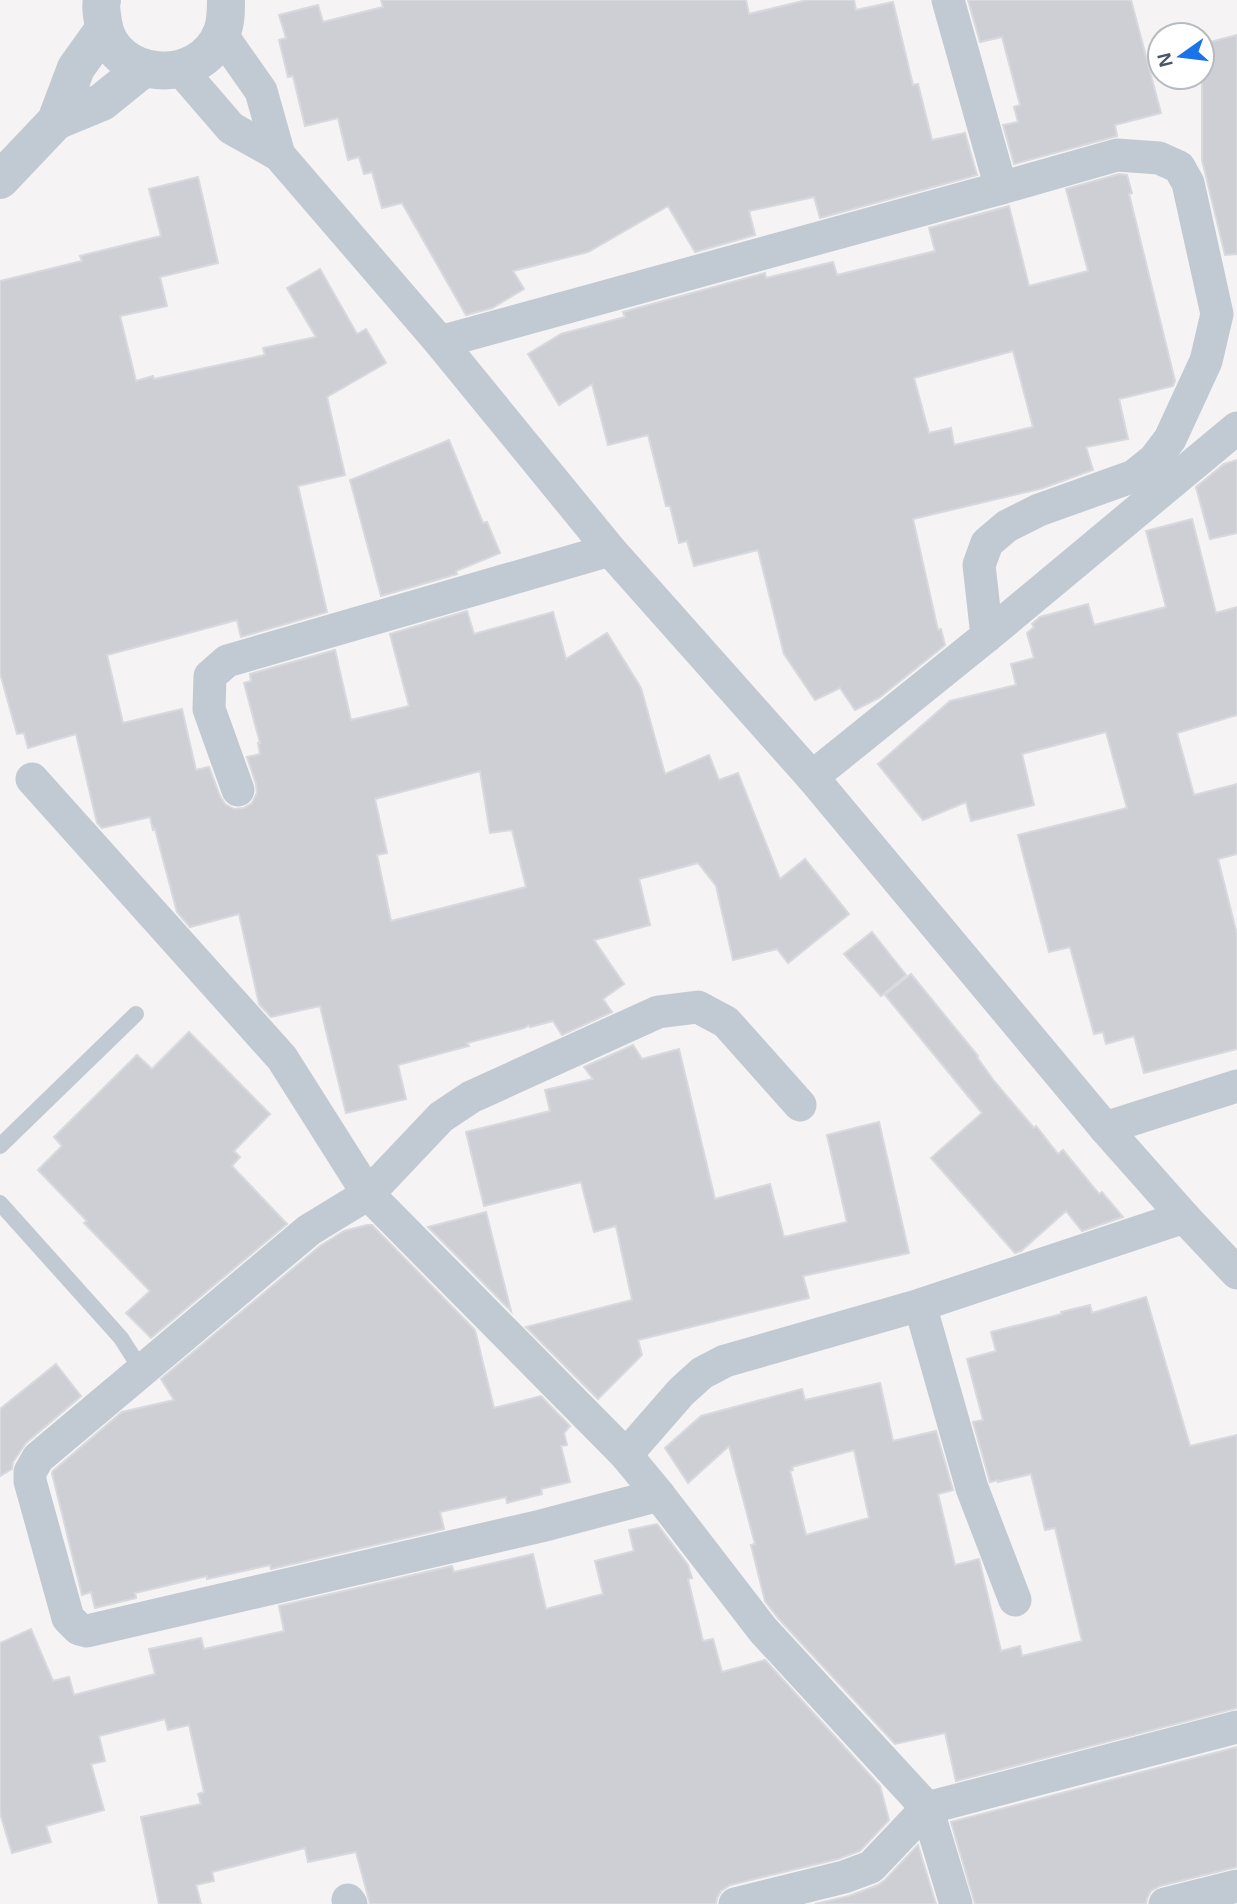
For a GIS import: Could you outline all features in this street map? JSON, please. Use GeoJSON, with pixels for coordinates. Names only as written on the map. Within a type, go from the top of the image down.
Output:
{"type":"FeatureCollection","features":[{"type":"Feature","properties":{"kind":"street"},"geometry":{"type":"LineString","coordinates":[[948,0],[1001,188]]}},
{"type":"Feature","properties":{"kind":"street"},"geometry":{"type":"LineString","coordinates":[[103,14],[114,46],[127,59],[162,69],[231,128],[279,155],[440,342],[610,550],[812,778],[1105,1128],[1237,1273]]}},
{"type":"Feature","properties":{"kind":"street"},"geometry":{"type":"LineString","coordinates":[[0,180],[56,121],[76,68],[103,14]]}},
{"type":"Feature","properties":{"kind":"street"},"geometry":{"type":"LineString","coordinates":[[56,121],[102,102],[162,69],[197,62],[211,50],[224,17]]}},
{"type":"Feature","properties":{"kind":"street"},"geometry":{"type":"LineString","coordinates":[[224,17],[261,91],[279,155]]}},
{"type":"Feature","properties":{"kind":"street"},"geometry":{"type":"LineString","coordinates":[[440,342],[1117,155],[1159,158],[1179,167],[1188,183],[1217,314],[1206,361],[1170,439],[1154,460],[1133,476],[1039,510],[1006,526],[988,543],[979,565],[987,636]]}},
{"type":"Feature","properties":{"kind":"street"},"geometry":{"type":"LineString","coordinates":[[812,778],[1237,428]]}},
{"type":"Feature","properties":{"kind":"street"},"geometry":{"type":"LineString","coordinates":[[238,790],[209,709],[210,676],[227,661],[610,550]]}},
{"type":"Feature","properties":{"kind":"street"},"geometry":{"type":"LineString","coordinates":[[32,779],[282,1058],[368,1194],[626,1455],[763,1630],[927,1808],[956,1904]]}},
{"type":"Feature","properties":{"kind":"street"},"geometry":{"type":"LineString","coordinates":[[659,1495],[541,1526],[83,1631],[68,1618],[30,1481],[30,1472],[38,1458],[309,1230],[368,1194],[441,1117],[471,1097],[658,1012],[698,1007],[726,1022],[800,1105]]}},
{"type":"Feature","properties":{"kind":"street"},"geometry":{"type":"LineString","coordinates":[[1105,1128],[1237,1086]]}},
{"type":"Feature","properties":{"kind":"street"},"geometry":{"type":"LineString","coordinates":[[626,1455],[681,1392],[702,1373],[725,1361],[920,1305],[1184,1217]]}},
{"type":"Feature","properties":{"kind":"street"},"geometry":{"type":"LineString","coordinates":[[920,1305],[972,1488],[1015,1600]]}},
{"type":"Feature","properties":{"kind":"street"},"geometry":{"type":"LineString","coordinates":[[735,1904],[844,1877],[871,1867],[927,1808],[1237,1727]]}},
{"type":"Feature","properties":{"kind":"street"},"geometry":{"type":"LineString","coordinates":[[1165,1904],[1237,1886]]}},
{"type":"Feature","properties":{"kind":"lane"},"geometry":{"type":"LineString","coordinates":[[0,1146],[136,1014]]}},
{"type":"Feature","properties":{"kind":"lane"},"geometry":{"type":"LineString","coordinates":[[0,1203],[121,1338],[142,1371]]}},
{"type":"Feature","properties":{"kind":"building"},"geometry":{"type":"Polygon","coordinates":[[[381,0],[746,0],[749,14],[807,0],[854,0],[856,10],[893,2],[913,85],[918,84],[932,140],[965,133],[977,175],[820,218],[814,197],[749,211],[755,235],[695,252],[668,206],[588,252],[513,271],[524,289],[492,308],[466,315],[402,203],[382,208],[372,172],[364,174],[359,157],[348,160],[338,118],[305,126],[293,76],[288,77],[279,40],[286,38],[279,15],[318,5],[323,22],[383,7],[381,0]]]}},
{"type":"Feature","properties":{"kind":"building"},"geometry":{"type":"Polygon","coordinates":[[[968,0],[1131,0],[1146,56],[1146,91],[1155,91],[1161,113],[1115,125],[1117,136],[1014,164],[1003,125],[1018,122],[1014,107],[1020,105],[1002,37],[980,42],[968,0]]]}},
{"type":"Feature","properties":{"kind":"building"},"geometry":{"type":"Polygon","coordinates":[[[1237,35],[1237,254],[1225,255],[1202,160],[1202,91],[1216,91],[1216,40],[1237,35]]]}},
{"type":"Feature","properties":{"kind":"building"},"geometry":{"type":"Polygon","coordinates":[[[1119,174],[1127,175],[1132,193],[1129,194],[1175,381],[1173,386],[1119,399],[1128,439],[1086,447],[1093,470],[1043,488],[913,519],[938,630],[941,629],[945,645],[879,698],[855,710],[840,688],[815,700],[784,654],[758,550],[694,566],[687,541],[679,543],[670,506],[666,506],[648,435],[608,445],[592,384],[559,405],[528,354],[561,334],[625,317],[623,312],[765,273],[766,278],[833,262],[837,275],[935,251],[929,228],[1009,206],[1029,286],[1088,271],[1066,189],[1119,174]],[[1013,351],[914,378],[929,433],[951,428],[954,445],[1033,427],[1013,351]]]}},
{"type":"Feature","properties":{"kind":"building"},"geometry":{"type":"Polygon","coordinates":[[[198,177],[218,263],[160,277],[167,306],[120,316],[136,381],[265,355],[263,348],[316,337],[287,288],[320,269],[357,334],[366,329],[386,363],[327,397],[345,475],[298,486],[327,612],[241,637],[237,620],[107,655],[123,723],[182,709],[196,770],[209,767],[225,804],[234,809],[244,808],[252,803],[257,793],[247,757],[260,754],[260,743],[244,683],[251,681],[250,674],[335,650],[351,720],[409,706],[390,634],[467,611],[474,634],[553,612],[566,659],[607,633],[641,688],[665,774],[709,755],[719,780],[738,773],[780,879],[805,859],[849,914],[788,963],[777,949],[733,960],[716,886],[698,863],[639,879],[650,925],[594,940],[624,984],[603,999],[612,1012],[562,1035],[553,1021],[530,1027],[529,1025],[467,1043],[469,1046],[398,1065],[406,1099],[346,1113],[320,1006],[271,1017],[259,1004],[239,914],[190,927],[177,912],[150,817],[102,828],[97,823],[76,734],[28,748],[24,733],[17,734],[0,673],[0,281],[82,261],[80,256],[161,236],[149,189],[198,177]],[[480,771],[375,799],[387,853],[377,855],[391,921],[526,887],[512,830],[490,833],[480,771]]]}},
{"type":"Feature","properties":{"kind":"building"},"geometry":{"type":"Polygon","coordinates":[[[449,440],[483,523],[487,522],[500,553],[456,571],[457,574],[381,596],[350,480],[449,440]]]}},
{"type":"Feature","properties":{"kind":"building"},"geometry":{"type":"Polygon","coordinates":[[[1237,460],[1237,533],[1210,539],[1196,487],[1224,464],[1237,460]]]}},
{"type":"Feature","properties":{"kind":"building"},"geometry":{"type":"Polygon","coordinates":[[[1192,519],[1216,613],[1237,607],[1237,715],[1177,733],[1194,795],[1237,784],[1237,854],[1218,859],[1237,934],[1237,1049],[1144,1073],[1134,1036],[1106,1044],[1103,1032],[1094,1034],[1070,947],[1049,952],[1018,835],[1127,808],[1106,732],[1022,754],[1034,805],[971,821],[966,802],[923,820],[878,764],[950,701],[1016,685],[1011,664],[1034,658],[1027,633],[1040,617],[1088,604],[1094,625],[1166,607],[1146,531],[1192,519]]]}},
{"type":"Feature","properties":{"kind":"building"},"geometry":{"type":"Polygon","coordinates":[[[872,932],[906,975],[881,996],[844,954],[872,932]]]}},
{"type":"Feature","properties":{"kind":"building"},"geometry":{"type":"Polygon","coordinates":[[[911,974],[1034,1128],[1036,1126],[1058,1154],[1063,1150],[1099,1194],[1102,1192],[1123,1217],[1082,1231],[1066,1211],[1021,1251],[1015,1253],[931,1158],[982,1113],[885,995],[911,974]]]}},
{"type":"Feature","properties":{"kind":"building"},"geometry":{"type":"Polygon","coordinates":[[[189,1032],[270,1114],[234,1151],[240,1157],[232,1166],[287,1224],[151,1338],[126,1313],[150,1291],[84,1223],[87,1221],[38,1170],[62,1146],[54,1137],[137,1055],[152,1069],[189,1032]]]}},
{"type":"Feature","properties":{"kind":"building"},"geometry":{"type":"Polygon","coordinates":[[[633,1045],[642,1059],[679,1049],[715,1199],[770,1184],[784,1237],[847,1222],[827,1135],[879,1122],[909,1253],[803,1276],[809,1298],[638,1340],[642,1355],[598,1399],[526,1327],[632,1300],[616,1226],[594,1232],[581,1182],[484,1206],[466,1132],[550,1111],[545,1090],[593,1079],[584,1067],[633,1045]]]}},
{"type":"Feature","properties":{"kind":"building"},"geometry":{"type":"Polygon","coordinates":[[[486,1212],[511,1311],[428,1227],[486,1212]]]}},
{"type":"Feature","properties":{"kind":"building"},"geometry":{"type":"Polygon","coordinates":[[[372,1225],[475,1330],[494,1408],[541,1396],[570,1426],[564,1433],[567,1445],[561,1446],[570,1482],[541,1489],[542,1494],[507,1503],[506,1497],[440,1512],[444,1529],[271,1569],[270,1565],[207,1579],[207,1576],[135,1593],[136,1598],[95,1608],[91,1592],[82,1595],[53,1471],[122,1412],[174,1400],[161,1379],[320,1246],[344,1231],[372,1225]]]}},
{"type":"Feature","properties":{"kind":"building"},"geometry":{"type":"Polygon","coordinates":[[[1146,1297],[1190,1446],[1237,1435],[1237,1708],[956,1781],[945,1733],[895,1744],[765,1601],[751,1545],[755,1544],[729,1446],[688,1483],[665,1448],[701,1416],[802,1389],[805,1400],[880,1383],[893,1441],[936,1431],[953,1490],[938,1494],[955,1565],[979,1559],[1001,1651],[1020,1646],[1022,1656],[1082,1641],[1055,1528],[1045,1530],[1031,1474],[990,1482],[973,1422],[983,1420],[967,1359],[996,1351],[991,1332],[1090,1305],[1092,1313],[1146,1297]],[[854,1450],[792,1467],[793,1470],[790,1471],[806,1535],[869,1518],[854,1450]]]}},
{"type":"Feature","properties":{"kind":"building"},"geometry":{"type":"Polygon","coordinates":[[[56,1364],[81,1396],[26,1443],[13,1462],[12,1469],[0,1476],[0,1409],[56,1364]]]}},
{"type":"Feature","properties":{"kind":"building"},"geometry":{"type":"Polygon","coordinates":[[[657,1524],[688,1565],[692,1578],[688,1579],[703,1641],[713,1639],[722,1672],[765,1660],[880,1786],[889,1820],[860,1851],[838,1859],[730,1885],[721,1891],[716,1904],[370,1904],[356,1852],[308,1862],[305,1848],[212,1872],[214,1881],[196,1885],[201,1904],[159,1904],[141,1817],[201,1804],[198,1794],[204,1792],[189,1725],[168,1730],[165,1719],[99,1736],[105,1761],[91,1764],[104,1810],[46,1826],[51,1842],[12,1853],[0,1813],[0,1643],[31,1629],[53,1681],[69,1677],[74,1695],[155,1674],[149,1649],[201,1638],[204,1649],[284,1631],[279,1606],[452,1566],[454,1572],[533,1554],[546,1609],[603,1594],[595,1561],[634,1551],[629,1530],[657,1524]]]}},
{"type":"Feature","properties":{"kind":"building"},"geometry":{"type":"Polygon","coordinates":[[[1237,1747],[1237,1867],[1160,1886],[1151,1891],[1146,1904],[975,1904],[951,1822],[1237,1747]]]}},
{"type":"Feature","properties":{"kind":"building"},"geometry":{"type":"Polygon","coordinates":[[[918,1845],[936,1904],[815,1904],[849,1896],[878,1885],[918,1845]]]}}]}
